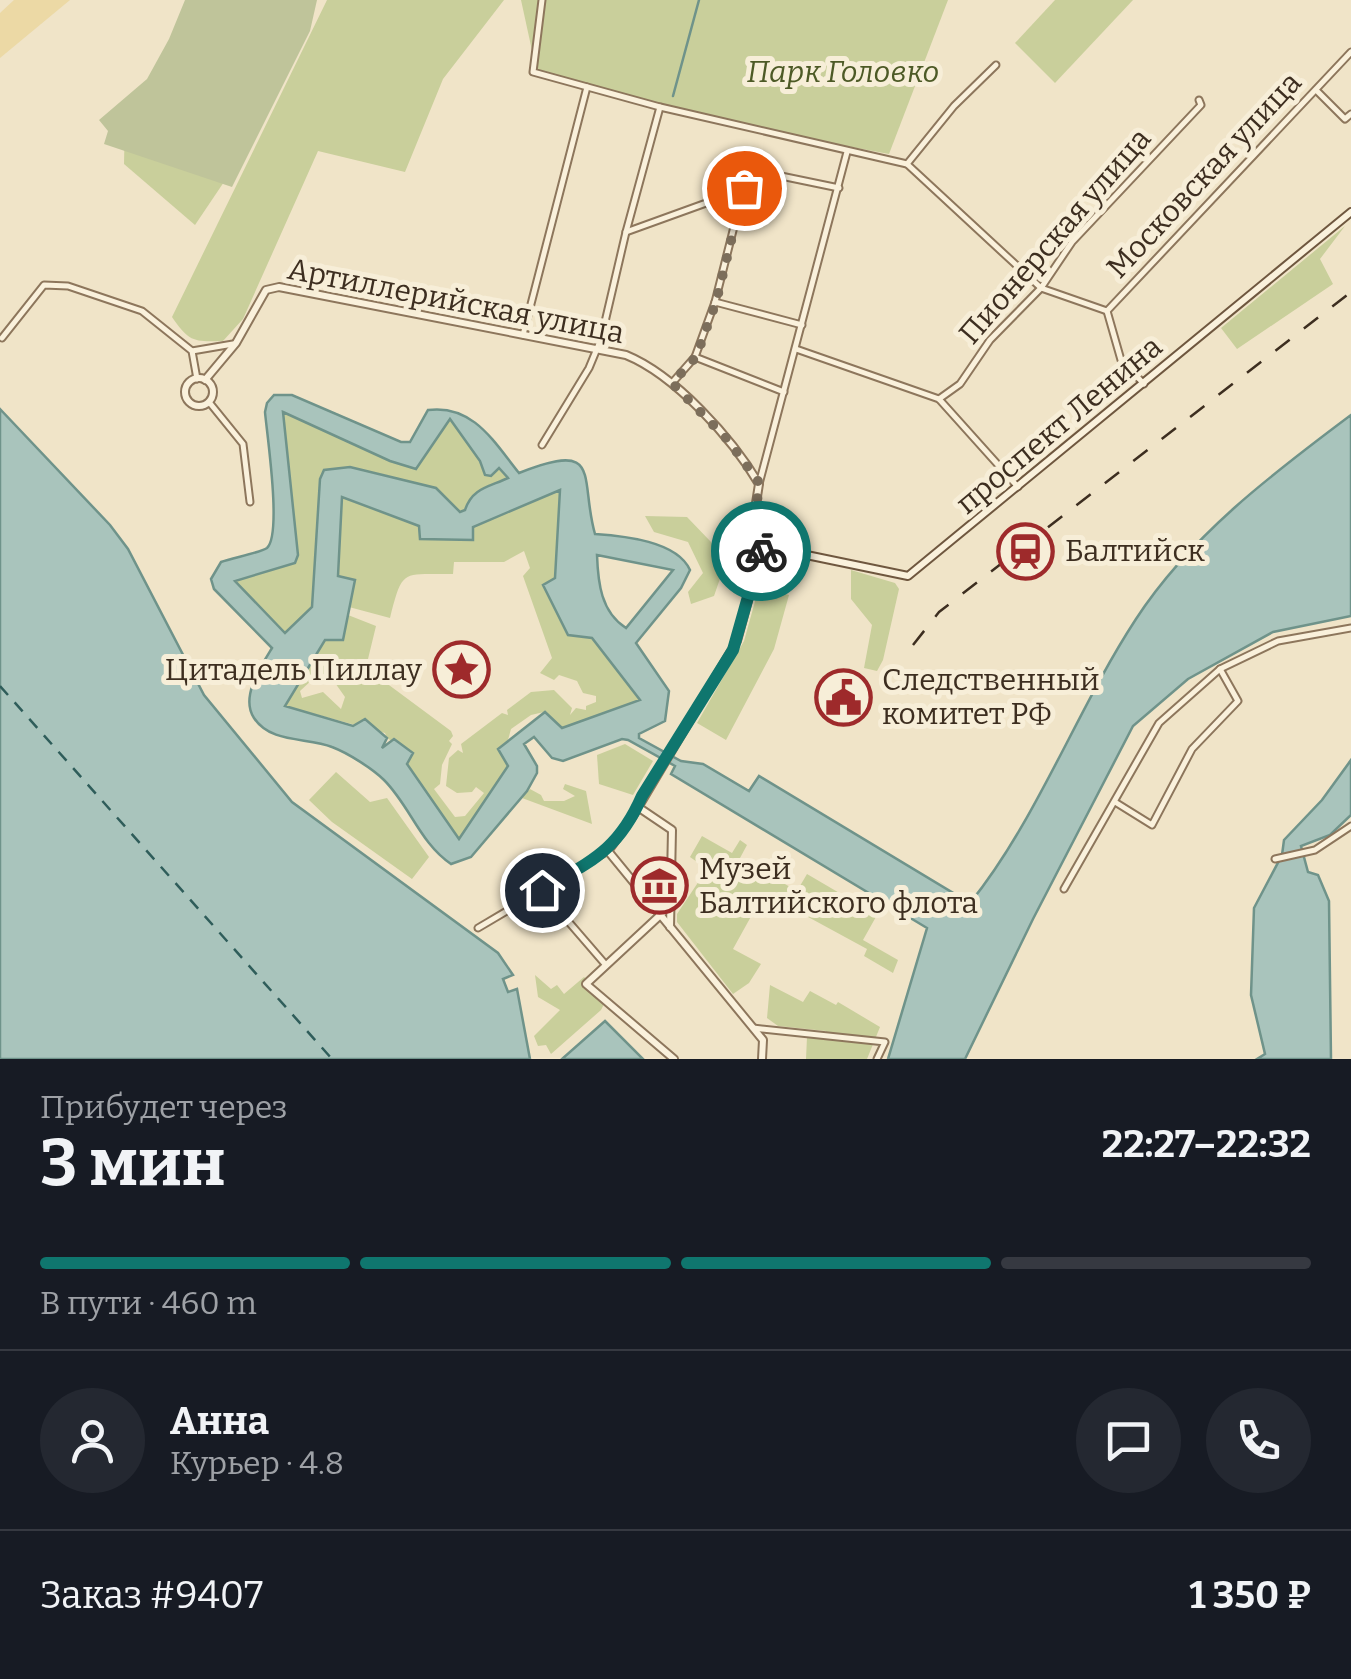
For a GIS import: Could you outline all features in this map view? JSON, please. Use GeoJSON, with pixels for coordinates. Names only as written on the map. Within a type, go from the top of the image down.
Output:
{"type":"FeatureCollection","features":[{"type":"Feature","properties":{"kind":"street"},"geometry":{"type":"LineString","coordinates":[[542,0],[533,72],[660,107],[907,164],[1041,288],[1107,311]]}},
{"type":"Feature","properties":{"kind":"street","name":"Московская улица"},"geometry":{"type":"LineString","coordinates":[[1144,384],[1121,360],[1107,311],[1351,52]]}},
{"type":"Feature","properties":{"kind":"street"},"geometry":{"type":"LineString","coordinates":[[907,164],[954,106],[996,66]]}},
{"type":"Feature","properties":{"kind":"street"},"geometry":{"type":"LineString","coordinates":[[523,334],[587,88]]}},
{"type":"Feature","properties":{"kind":"street"},"geometry":{"type":"LineString","coordinates":[[1316,90],[1344,119],[1351,114]]}},
{"type":"Feature","properties":{"kind":"street","name":"Пионерская улица"},"geometry":{"type":"LineString","coordinates":[[940,399],[960,384],[990,340],[1041,288],[1072,242],[1202,105],[1199,100]]}},
{"type":"Feature","properties":{"kind":"street"},"geometry":{"type":"LineString","coordinates":[[542,445],[597,349],[660,107]]}},
{"type":"Feature","properties":{"kind":"street"},"geometry":{"type":"LineString","coordinates":[[478,928],[608,851],[733,650],[763,546],[753,522],[760,484],[847,152]]}},
{"type":"Feature","properties":{"kind":"street"},"geometry":{"type":"LineString","coordinates":[[626,232],[780,176],[839,188]]}},
{"type":"Feature","properties":{"kind":"street"},"geometry":{"type":"LineString","coordinates":[[672,383],[696,357],[716,302],[744,188]]}},
{"type":"Feature","properties":{"kind":"street","name":"проспект Ленина"},"geometry":{"type":"LineString","coordinates":[[763,546],[908,576],[1351,212]]}},
{"type":"Feature","properties":{"kind":"street"},"geometry":{"type":"LineString","coordinates":[[2,338],[44,286],[68,286],[142,311],[192,351],[201,379],[212,388],[209,402]]}},
{"type":"Feature","properties":{"kind":"street","name":"Артиллерийская улица"},"geometry":{"type":"LineString","coordinates":[[236,344],[266,290],[273,287],[640,360],[672,383],[728,440],[760,484]]}},
{"type":"Feature","properties":{"kind":"street"},"geometry":{"type":"LineString","coordinates":[[716,302],[802,325]]}},
{"type":"Feature","properties":{"kind":"street"},"geometry":{"type":"LineString","coordinates":[[192,351],[236,344]]}},
{"type":"Feature","properties":{"kind":"street"},"geometry":{"type":"LineString","coordinates":[[209,402],[199,406],[187,398],[188,384],[201,379],[236,344]]}},
{"type":"Feature","properties":{"kind":"street"},"geometry":{"type":"LineString","coordinates":[[796,349],[940,399],[1018,487]]}},
{"type":"Feature","properties":{"kind":"street"},"geometry":{"type":"LineString","coordinates":[[696,357],[784,392]]}},
{"type":"Feature","properties":{"kind":"street"},"geometry":{"type":"LineString","coordinates":[[209,402],[244,444],[250,502]]}},
{"type":"Feature","properties":{"kind":"street"},"geometry":{"type":"LineString","coordinates":[[1064,889],[1159,722],[1220,669],[1278,642],[1351,628]]}},
{"type":"Feature","properties":{"kind":"street"},"geometry":{"type":"LineString","coordinates":[[1114,802],[1152,825],[1192,749],[1238,701],[1220,669]]}},
{"type":"Feature","properties":{"kind":"street"},"geometry":{"type":"LineString","coordinates":[[638,807],[672,830],[670,928]]}},
{"type":"Feature","properties":{"kind":"street"},"geometry":{"type":"LineString","coordinates":[[1276,859],[1315,850],[1351,826]]}},
{"type":"Feature","properties":{"kind":"street"},"geometry":{"type":"LineString","coordinates":[[608,851],[763,1040],[762,1059]]}},
{"type":"Feature","properties":{"kind":"street"},"geometry":{"type":"LineString","coordinates":[[542,890],[605,964]]}},
{"type":"Feature","properties":{"kind":"street"},"geometry":{"type":"LineString","coordinates":[[668,1057],[586,984],[670,906]]}},
{"type":"Feature","properties":{"kind":"street"},"geometry":{"type":"LineString","coordinates":[[754,1028],[885,1042],[877,1059]]}},
{"type":"Feature","properties":{"kind":"green space"},"geometry":{"type":"Polygon","coordinates":[[[185,0],[317,0],[310,31],[232,187],[104,144],[108,131],[99,120],[147,79],[185,0]]]}},
{"type":"Feature","properties":{"kind":"green space"},"geometry":{"type":"Polygon","coordinates":[[[327,0],[504,0],[443,79],[405,172],[318,151],[243,319],[223,341],[193,339],[172,317],[327,0]]]}},
{"type":"Feature","properties":{"kind":"green space","name":"Парк Головко"},"geometry":{"type":"Polygon","coordinates":[[[521,0],[948,0],[889,154],[740,126],[536,69],[521,0]]]}},
{"type":"Feature","properties":{"kind":"green space"},"geometry":{"type":"Polygon","coordinates":[[[1055,0],[1133,0],[1055,83],[1015,43],[1055,0]]]}},
{"type":"Feature","properties":{"kind":"green space"},"geometry":{"type":"Polygon","coordinates":[[[125,116],[228,176],[195,225],[124,164],[125,116]]]}},
{"type":"Feature","properties":{"kind":"green space"},"geometry":{"type":"Polygon","coordinates":[[[1345,226],[1320,259],[1333,284],[1237,349],[1221,328],[1345,226]]]}},
{"type":"Feature","properties":{"kind":"green space"},"geometry":{"type":"Polygon","coordinates":[[[283,411],[390,461],[450,419],[486,475],[498,468],[508,479],[460,512],[386,475],[324,470],[320,479],[312,607],[286,634],[234,581],[295,563],[298,555],[283,411]]]}},
{"type":"Feature","properties":{"kind":"green space"},"geometry":{"type":"Polygon","coordinates":[[[560,490],[555,578],[544,586],[592,638],[640,701],[561,728],[544,712],[531,715],[511,729],[508,740],[498,749],[509,765],[459,840],[407,764],[412,754],[385,733],[285,706],[325,639],[343,638],[348,615],[376,626],[368,659],[314,678],[300,691],[302,698],[323,692],[341,709],[345,697],[333,680],[366,668],[451,731],[452,744],[442,765],[440,784],[434,789],[455,817],[465,816],[484,793],[476,787],[472,792],[457,793],[446,786],[449,758],[458,750],[463,753],[461,744],[502,713],[508,715],[507,710],[531,692],[554,690],[572,708],[570,715],[576,708],[586,710],[586,706],[596,702],[596,696],[583,693],[577,681],[559,675],[554,680],[540,673],[552,658],[523,576],[530,568],[524,551],[504,562],[454,562],[453,574],[407,577],[398,590],[390,618],[349,607],[354,580],[338,577],[342,497],[420,526],[473,540],[472,527],[560,490]]]}},
{"type":"Feature","properties":{"kind":"green space"},"geometry":{"type":"Polygon","coordinates":[[[645,516],[687,517],[711,542],[724,567],[714,596],[691,604],[688,592],[703,573],[688,542],[654,532],[645,516]]]}},
{"type":"Feature","properties":{"kind":"green space"},"geometry":{"type":"Polygon","coordinates":[[[851,570],[895,583],[899,589],[877,671],[864,668],[872,625],[851,599],[851,570]]]}},
{"type":"Feature","properties":{"kind":"green space"},"geometry":{"type":"Polygon","coordinates":[[[759,587],[789,595],[774,649],[726,740],[697,723],[744,641],[759,587]]]}},
{"type":"Feature","properties":{"kind":"green space"},"geometry":{"type":"Polygon","coordinates":[[[625,744],[653,761],[633,795],[599,784],[597,755],[625,744]]]}},
{"type":"Feature","properties":{"kind":"green space"},"geometry":{"type":"Polygon","coordinates":[[[336,772],[370,802],[387,798],[429,857],[412,879],[332,822],[309,800],[336,772]]]}},
{"type":"Feature","properties":{"kind":"green space"},"geometry":{"type":"Polygon","coordinates":[[[565,784],[586,791],[592,824],[522,798],[530,789],[544,801],[564,801],[575,796],[563,789],[565,784]]]}},
{"type":"Feature","properties":{"kind":"green space"},"geometry":{"type":"Polygon","coordinates":[[[702,836],[732,853],[740,840],[747,845],[740,858],[797,891],[807,874],[877,915],[863,940],[898,960],[893,973],[864,956],[867,949],[764,893],[733,949],[761,964],[749,983],[733,994],[677,922],[677,914],[707,869],[690,857],[702,836]]]}},
{"type":"Feature","properties":{"kind":"green space"},"geometry":{"type":"Polygon","coordinates":[[[535,975],[551,989],[557,985],[564,994],[584,977],[607,998],[601,1010],[551,1054],[546,1045],[538,1046],[534,1036],[560,1010],[538,997],[535,975]]]}},
{"type":"Feature","properties":{"kind":"green space"},"geometry":{"type":"Polygon","coordinates":[[[770,985],[803,1002],[810,991],[836,1005],[838,1002],[880,1027],[867,1059],[806,1059],[807,1037],[825,1039],[826,1031],[778,1026],[767,1018],[770,985]]]}},
{"type":"Feature","properties":{"kind":"sand"},"geometry":{"type":"Polygon","coordinates":[[[14,0],[70,0],[0,58],[0,13],[14,0]]]}},
{"type":"Feature","properties":{"kind":"water"},"geometry":{"type":"Polygon","coordinates":[[[274,395],[292,395],[401,442],[410,442],[428,410],[444,410],[458,413],[481,428],[519,473],[564,460],[576,463],[586,481],[595,534],[662,546],[674,552],[690,570],[681,588],[636,643],[669,691],[665,721],[639,734],[639,738],[681,761],[703,764],[749,791],[759,776],[970,903],[1016,836],[1115,654],[1158,589],[1181,560],[1234,508],[1351,415],[1351,616],[1273,632],[1188,679],[1133,726],[965,1059],[888,1059],[927,928],[671,774],[675,766],[628,740],[563,761],[552,758],[534,737],[524,744],[537,766],[527,791],[471,857],[451,864],[431,846],[393,790],[373,771],[332,747],[280,736],[261,726],[249,701],[272,648],[214,589],[211,579],[221,562],[263,550],[271,539],[267,403],[274,395]],[[283,412],[298,555],[295,563],[235,581],[285,633],[312,607],[320,479],[324,470],[350,467],[436,488],[460,512],[477,493],[508,478],[499,468],[491,476],[485,475],[480,461],[450,419],[416,469],[283,412]],[[560,490],[473,527],[473,540],[420,539],[419,526],[342,497],[338,576],[355,580],[343,640],[325,640],[285,706],[353,726],[365,719],[387,738],[382,748],[394,739],[413,753],[407,764],[459,839],[508,766],[498,749],[545,712],[562,728],[640,700],[592,638],[568,635],[543,585],[555,578],[560,490]],[[597,555],[600,586],[611,614],[626,628],[673,570],[597,555]]]}},
{"type":"Feature","properties":{"kind":"water"},"geometry":{"type":"Polygon","coordinates":[[[0,409],[128,549],[204,695],[292,802],[498,953],[513,975],[503,979],[508,992],[517,989],[530,1059],[0,1059],[0,409]]]}},
{"type":"Feature","properties":{"kind":"water"},"geometry":{"type":"Polygon","coordinates":[[[1351,760],[1351,815],[1330,835],[1301,846],[1308,872],[1318,875],[1329,901],[1331,1059],[1257,1059],[1265,1054],[1251,995],[1254,908],[1282,855],[1284,840],[1322,800],[1351,760]]]}},
{"type":"Feature","properties":{"kind":"water"},"geometry":{"type":"Polygon","coordinates":[[[605,1021],[643,1059],[562,1059],[605,1021]]]}},
{"type":"Feature","properties":{"kind":"waterway"},"geometry":{"type":"LineString","coordinates":[[673,96],[699,0]]}},
{"type":"Feature","properties":{"kind":"ferry route"},"geometry":{"type":"LineString","coordinates":[[0,686],[332,1059]]}},
{"type":"Feature","properties":{"kind":"railway"},"geometry":{"type":"LineString","coordinates":[[913,645],[939,612],[1351,292]]}},
{"type":"Feature","properties":{"kind":"way so far"},"geometry":{"type":"LineString","coordinates":[[744,188],[716,302],[696,357],[672,383],[728,440],[760,484],[753,522],[763,546],[761,551]]}},
{"type":"Feature","properties":{"kind":"place","name":"Балтийск"},"geometry":{"type":"Point","coordinates":[1026,551]}},
{"type":"Feature","properties":{"kind":"place","name":"Цитадель Пиллау"},"geometry":{"type":"Point","coordinates":[461,670]}},
{"type":"Feature","properties":{"kind":"place","name":"Следственный комитет РФ"},"geometry":{"type":"Point","coordinates":[843,697]}},
{"type":"Feature","properties":{"kind":"place","name":"Музей Балтийского флота"},"geometry":{"type":"Point","coordinates":[660,886]}},
{"type":"Feature","properties":{"kind":"route"},"geometry":{"type":"LineString","coordinates":[[542,890],[608,851],[634,816],[642,796],[733,650],[761,551]]}}]}
